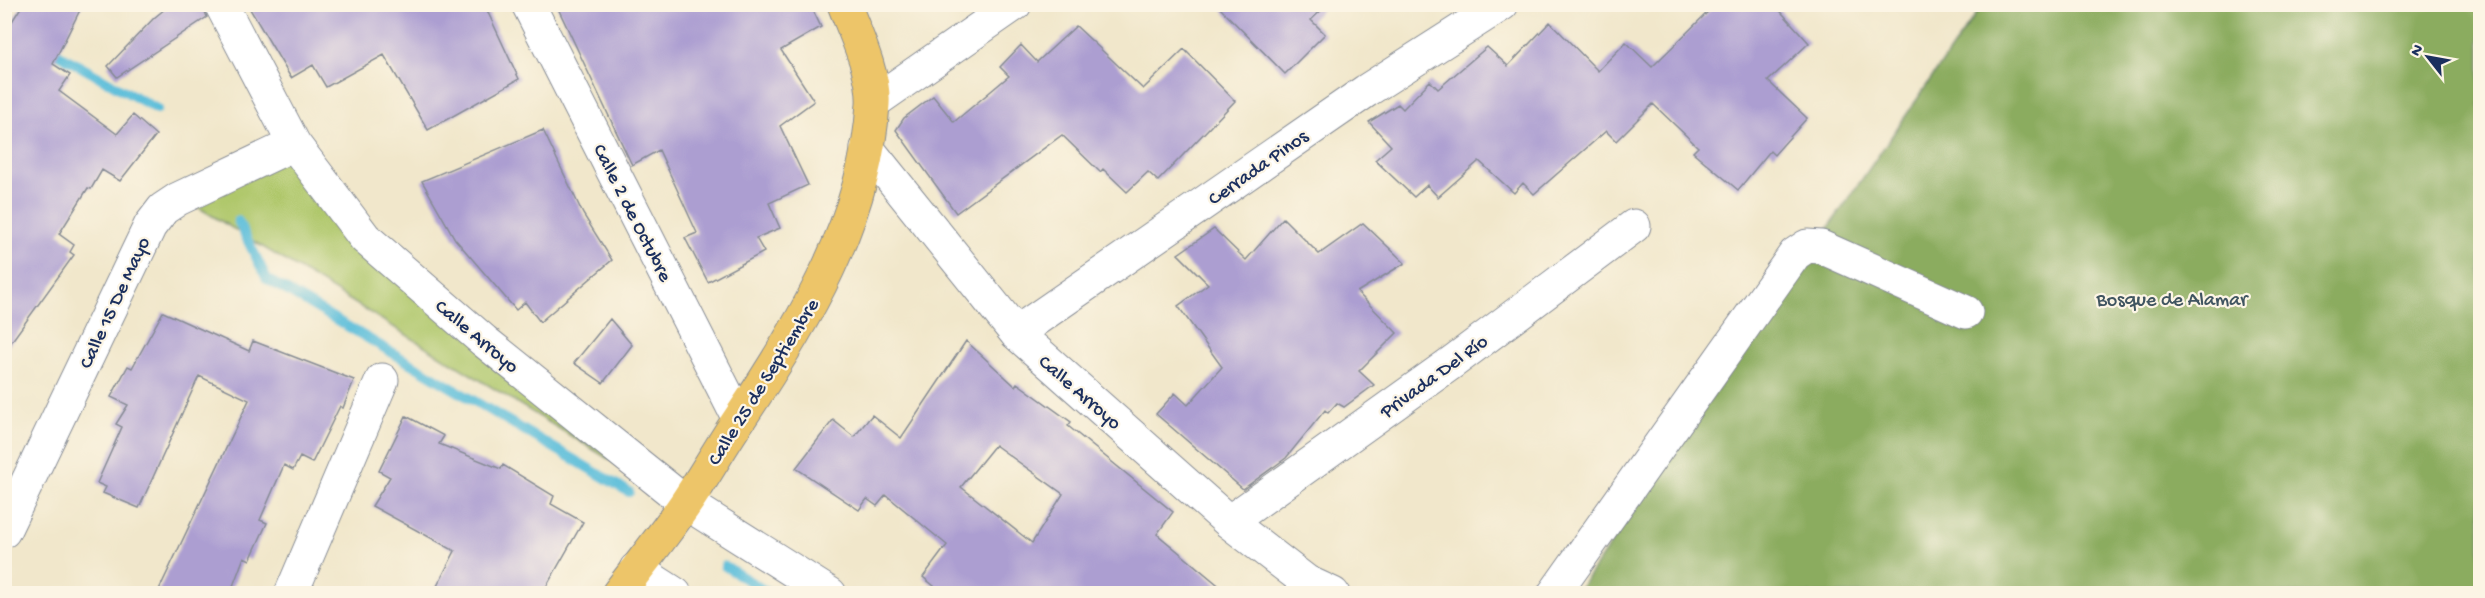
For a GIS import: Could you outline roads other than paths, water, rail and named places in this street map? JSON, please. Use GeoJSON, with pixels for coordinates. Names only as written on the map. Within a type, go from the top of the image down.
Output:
{"type":"FeatureCollection","features":[{"type":"Feature","properties":{"kind":"main road","name":"Calle 25 de Septiembre"},"geometry":{"type":"LineString","coordinates":[[627,581],[686,503],[780,358],[824,278],[858,189],[874,102],[866,62],[844,4]]}},
{"type":"Feature","properties":{"kind":"street","name":"Calle Arroyo"},"geometry":{"type":"LineString","coordinates":[[221,4],[294,144],[365,238],[484,341],[686,503],[830,594]]}},
{"type":"Feature","properties":{"kind":"street","name":"Calle 2 de Octubre"},"geometry":{"type":"LineString","coordinates":[[528,4],[739,419]]}},
{"type":"Feature","properties":{"kind":"street"},"geometry":{"type":"LineString","coordinates":[[874,102],[1015,4]]}},
{"type":"Feature","properties":{"kind":"street","name":"Cerrada Pinos"},"geometry":{"type":"LineString","coordinates":[[1016,333],[1366,91],[1502,4]]}},
{"type":"Feature","properties":{"kind":"street","name":"Calle 15 De Mayo"},"geometry":{"type":"LineString","coordinates":[[4,531],[150,226],[163,209],[178,199],[294,144]]}},
{"type":"Feature","properties":{"kind":"street","name":"Calle Arroyo"},"geometry":{"type":"LineString","coordinates":[[867,148],[1016,333],[1230,522],[1307,582],[1332,594]]}},
{"type":"Feature","properties":{"kind":"street","name":"Privada Del Río"},"geometry":{"type":"LineString","coordinates":[[1230,522],[1454,361],[1634,226]]}},
{"type":"Feature","properties":{"kind":"street"},"geometry":{"type":"LineString","coordinates":[[1554,594],[1788,264],[1801,250],[1807,246],[1821,247],[1966,312]]}},
{"type":"Feature","properties":{"kind":"street"},"geometry":{"type":"LineString","coordinates":[[291,594],[382,380]]}},
{"type":"Feature","properties":{"kind":"street"},"geometry":{"type":"LineString","coordinates":[[627,581],[675,594]]}},
{"type":"Feature","properties":{"kind":"waterway"},"geometry":{"type":"LineString","coordinates":[[47,48],[157,109]]}},
{"type":"Feature","properties":{"kind":"waterway"},"geometry":{"type":"LineString","coordinates":[[238,221],[267,279],[629,492]]}},
{"type":"Feature","properties":{"kind":"waterway"},"geometry":{"type":"LineString","coordinates":[[725,566],[770,594]]}},
{"type":"Feature","properties":{"kind":"park label","name":"Bosque de Alamar"},"geometry":{"type":"Point","coordinates":[2172,298]}}]}
